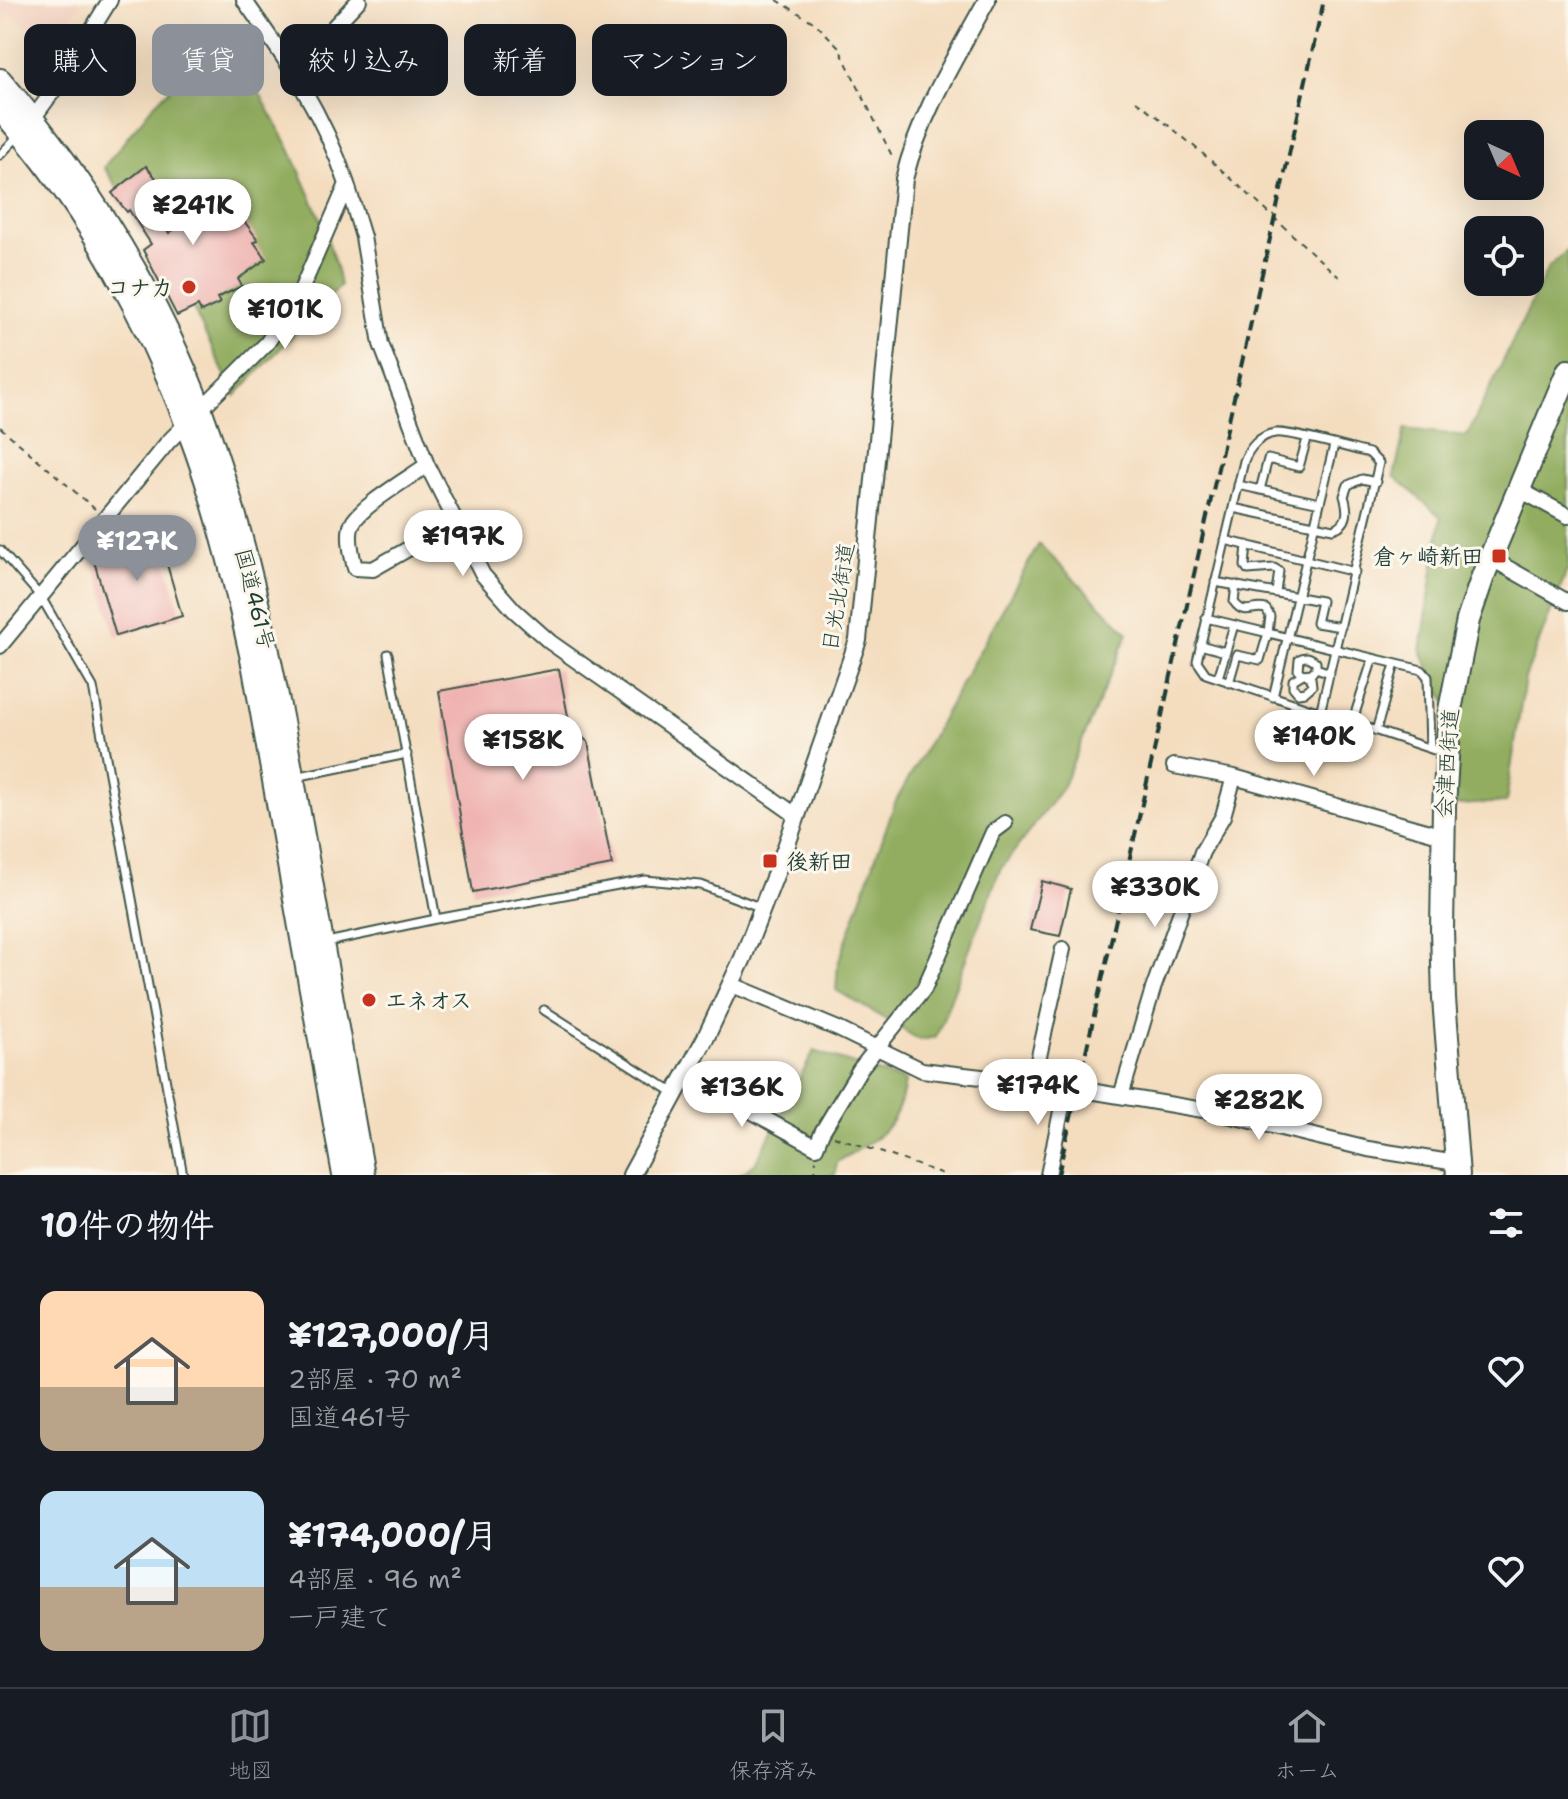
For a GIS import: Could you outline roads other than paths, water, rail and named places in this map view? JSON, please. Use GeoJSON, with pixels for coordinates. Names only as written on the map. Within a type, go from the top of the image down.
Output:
{"type":"FeatureCollection","features":[{"type":"Feature","properties":{"kind":"highway","name":"国道461号"},"geometry":{"type":"LineString","coordinates":[[0,80],[27,126]]}},
{"type":"Feature","properties":{"kind":"highway","name":"国道461号"},"geometry":{"type":"LineString","coordinates":[[0,108],[65,158],[127,259],[159,319],[194,417],[226,486],[270,662],[293,777],[363,1175]]}},
{"type":"Feature","properties":{"kind":"highway","name":"会津西街道"},"geometry":{"type":"LineString","coordinates":[[1457,1169],[1444,999],[1443,836],[1438,751],[1468,620],[1490,558],[1568,371]]}},
{"type":"Feature","properties":{"kind":"highway","name":"国道461号"},"geometry":{"type":"LineString","coordinates":[[194,417],[254,668],[344,1175]]}},
{"type":"Feature","properties":{"kind":"street"},"geometry":{"type":"LineString","coordinates":[[27,126],[59,83],[110,0]]}},
{"type":"Feature","properties":{"kind":"street"},"geometry":{"type":"LineString","coordinates":[[244,0],[280,51]]}},
{"type":"Feature","properties":{"kind":"street"},"geometry":{"type":"LineString","coordinates":[[337,24],[359,0]]}},
{"type":"Feature","properties":{"kind":"street","name":"日光北街道"},"geometry":{"type":"LineString","coordinates":[[631,1175],[686,1075],[763,908],[858,640],[904,179],[911,148],[929,107],[987,0]]}},
{"type":"Feature","properties":{"kind":"street"},"geometry":{"type":"LineString","coordinates":[[307,96],[333,144],[363,237],[381,344],[427,465],[483,575],[514,610],[550,642],[797,816]]}},
{"type":"Feature","properties":{"kind":"street"},"geometry":{"type":"LineString","coordinates":[[0,646],[168,442],[267,343],[299,295],[347,184]]}},
{"type":"Feature","properties":{"kind":"street"},"geometry":{"type":"LineString","coordinates":[[427,465],[366,507],[351,526],[351,553],[355,568],[373,569],[457,521]]}},
{"type":"Feature","properties":{"kind":"street"},"geometry":{"type":"LineString","coordinates":[[1518,489],[1568,516]]}},
{"type":"Feature","properties":{"kind":"street"},"geometry":{"type":"LineString","coordinates":[[1490,558],[1568,602]]}},
{"type":"Feature","properties":{"kind":"street"},"geometry":{"type":"LineString","coordinates":[[1174,766],[1234,777],[1443,836]]}},
{"type":"Feature","properties":{"kind":"street"},"geometry":{"type":"LineString","coordinates":[[1121,1096],[1153,989],[1202,852],[1223,816],[1234,777]]}},
{"type":"Feature","properties":{"kind":"street"},"geometry":{"type":"LineString","coordinates":[[686,1075],[816,1147],[860,1069],[924,989],[993,832],[1005,823]]}},
{"type":"Feature","properties":{"kind":"street"},"geometry":{"type":"LineString","coordinates":[[1033,1083],[1063,949]]}},
{"type":"Feature","properties":{"kind":"street"},"geometry":{"type":"LineString","coordinates":[[730,984],[838,1029],[922,1070],[1066,1087],[1215,1112],[1457,1169]]}},
{"type":"Feature","properties":{"kind":"street"},"geometry":{"type":"LineString","coordinates":[[1048,1175],[1066,1087]]}},
{"type":"Feature","properties":{"kind":"lane"},"geometry":{"type":"LineString","coordinates":[[0,155],[27,126]]}},
{"type":"Feature","properties":{"kind":"lane"},"geometry":{"type":"LineString","coordinates":[[1206,618],[1287,638],[1336,649],[1422,670],[1428,677],[1438,751],[1320,713],[1229,683],[1206,674],[1197,661],[1206,618],[1238,485],[1248,450],[1277,432],[1369,453],[1379,463],[1376,482],[1355,572],[1341,627],[1336,649],[1320,713]]}},
{"type":"Feature","properties":{"kind":"lane"},"geometry":{"type":"LineString","coordinates":[[1260,490],[1268,459],[1299,467],[1307,439]]}},
{"type":"Feature","properties":{"kind":"lane"},"geometry":{"type":"LineString","coordinates":[[1273,697],[1334,445]]}},
{"type":"Feature","properties":{"kind":"lane"},"geometry":{"type":"LineString","coordinates":[[1233,508],[1314,527],[1339,527],[1348,515],[1344,496],[1348,485],[1362,479],[1376,482]]}},
{"type":"Feature","properties":{"kind":"lane"},"geometry":{"type":"LineString","coordinates":[[1238,485],[1320,503]]}},
{"type":"Feature","properties":{"kind":"lane"},"geometry":{"type":"LineString","coordinates":[[1225,540],[1355,572]]}},
{"type":"Feature","properties":{"kind":"lane"},"geometry":{"type":"LineString","coordinates":[[1247,545],[1245,566],[1248,570],[1274,568],[1279,571],[1276,592]]}},
{"type":"Feature","properties":{"kind":"lane"},"geometry":{"type":"LineString","coordinates":[[0,550],[41,597],[93,687],[183,1175]]}},
{"type":"Feature","properties":{"kind":"lane"},"geometry":{"type":"LineString","coordinates":[[1215,582],[1321,601],[1316,623],[1341,627]]}},
{"type":"Feature","properties":{"kind":"lane"},"geometry":{"type":"LineString","coordinates":[[1229,683],[1237,655],[1260,660],[1270,616],[1266,609],[1250,611],[1239,608],[1234,602],[1236,585]]}},
{"type":"Feature","properties":{"kind":"lane"},"geometry":{"type":"LineString","coordinates":[[1218,678],[1234,625]]}},
{"type":"Feature","properties":{"kind":"lane"},"geometry":{"type":"LineString","coordinates":[[1200,645],[1226,652]]}},
{"type":"Feature","properties":{"kind":"lane"},"geometry":{"type":"LineString","coordinates":[[388,654],[436,919]]}},
{"type":"Feature","properties":{"kind":"lane"},"geometry":{"type":"LineString","coordinates":[[1292,681],[1298,693],[1305,692],[1312,683],[1298,670],[1299,659],[1311,658],[1316,662],[1316,668]]}},
{"type":"Feature","properties":{"kind":"lane"},"geometry":{"type":"LineString","coordinates":[[1352,723],[1373,658]]}},
{"type":"Feature","properties":{"kind":"lane"},"geometry":{"type":"LineString","coordinates":[[1376,731],[1395,664]]}},
{"type":"Feature","properties":{"kind":"lane"},"geometry":{"type":"LineString","coordinates":[[1292,681],[1316,668],[1330,673]]}},
{"type":"Feature","properties":{"kind":"lane"},"geometry":{"type":"LineString","coordinates":[[1278,678],[1292,681]]}},
{"type":"Feature","properties":{"kind":"lane"},"geometry":{"type":"LineString","coordinates":[[293,777],[407,754]]}},
{"type":"Feature","properties":{"kind":"lane"},"geometry":{"type":"LineString","coordinates":[[322,943],[645,880],[701,885],[763,908]]}},
{"type":"Feature","properties":{"kind":"lane"},"geometry":{"type":"LineString","coordinates":[[544,1010],[676,1094]]}},
{"type":"Feature","properties":{"kind":"railway"},"geometry":{"type":"LineString","coordinates":[[1058,1175],[1324,0]]}},
{"type":"Feature","properties":{"kind":"place","name":"コナカ"},"geometry":{"type":"Point","coordinates":[189,287]}},
{"type":"Feature","properties":{"kind":"place","name":"倉ヶ崎新田"},"geometry":{"type":"Point","coordinates":[1499,556]}},
{"type":"Feature","properties":{"kind":"place","name":"後新田"},"geometry":{"type":"Point","coordinates":[770,861]}},
{"type":"Feature","properties":{"kind":"place","name":"エネオス"},"geometry":{"type":"Point","coordinates":[369,1000]}}]}
